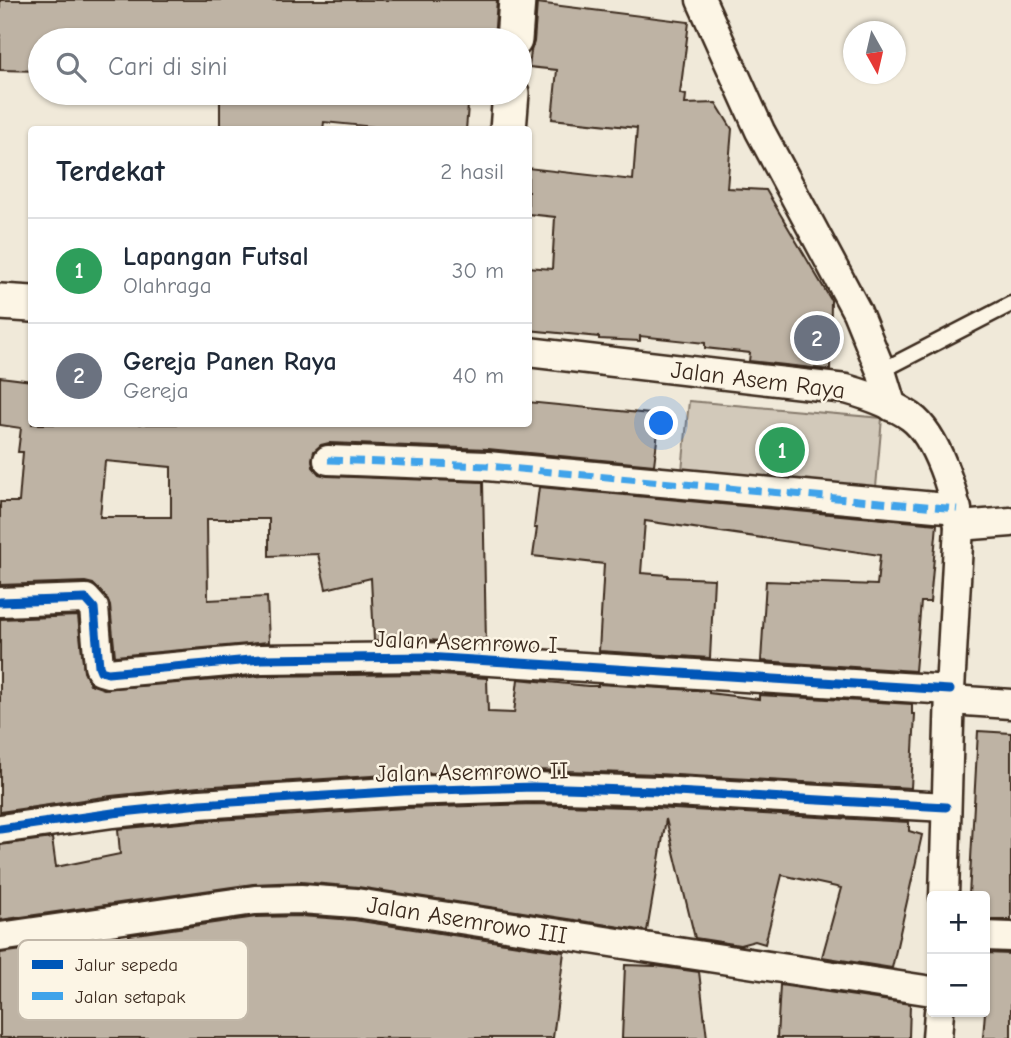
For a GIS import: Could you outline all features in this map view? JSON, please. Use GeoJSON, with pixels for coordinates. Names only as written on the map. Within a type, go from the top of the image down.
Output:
{"type":"FeatureCollection","features":[{"type":"Feature","properties":{"kind":"street"},"geometry":{"type":"LineString","coordinates":[[515,28],[517,0]]}},
{"type":"Feature","properties":{"kind":"street"},"geometry":{"type":"LineString","coordinates":[[701,0],[760,131],[856,312],[881,371],[892,407]]}},
{"type":"Feature","properties":{"kind":"street"},"geometry":{"type":"LineString","coordinates":[[508,126],[510,105]]}},
{"type":"Feature","properties":{"kind":"street"},"geometry":{"type":"LineString","coordinates":[[0,302],[28,304]]}},
{"type":"Feature","properties":{"kind":"street","name":"Jalan Asem Raya"},"geometry":{"type":"LineString","coordinates":[[532,352],[846,389],[892,407],[911,417],[926,431],[943,468],[958,517],[944,891]]}},
{"type":"Feature","properties":{"kind":"street"},"geometry":{"type":"LineString","coordinates":[[328,460],[487,466],[1011,522]]}},
{"type":"Feature","properties":{"kind":"street","name":"Jalan Asemrowo I"},"geometry":{"type":"LineString","coordinates":[[0,602],[86,599],[94,608],[99,666],[101,671],[108,673],[261,659],[426,657],[950,695]]}},
{"type":"Feature","properties":{"kind":"street"},"geometry":{"type":"LineString","coordinates":[[950,695],[1011,704]]}},
{"type":"Feature","properties":{"kind":"street","name":"Jalan Asemrowo II"},"geometry":{"type":"LineString","coordinates":[[0,829],[200,804],[404,791],[534,787],[946,807]]}},
{"type":"Feature","properties":{"kind":"street","name":"Jalan Asemrowo III"},"geometry":{"type":"LineString","coordinates":[[0,937],[255,900],[301,899],[356,903],[927,990]]}},
{"type":"Feature","properties":{"kind":"street"},"geometry":{"type":"LineString","coordinates":[[990,936],[1011,937]]}},
{"type":"Feature","properties":{"kind":"street"},"geometry":{"type":"LineString","coordinates":[[937,1038],[939,1017]]}},
{"type":"Feature","properties":{"kind":"lane"},"geometry":{"type":"LineString","coordinates":[[881,371],[1011,304]]}},
{"type":"Feature","properties":{"kind":"shaded area"},"geometry":{"type":"Polygon","coordinates":[[[689,401],[882,418],[875,499],[681,481],[689,401]]]}},
{"type":"Feature","properties":{"kind":"building"},"geometry":{"type":"Polygon","coordinates":[[[0,0],[497,0],[495,28],[28,28],[28,71],[0,70],[0,0]]]}},
{"type":"Feature","properties":{"kind":"building"},"geometry":{"type":"Polygon","coordinates":[[[537,3],[689,22],[680,94],[686,95],[685,104],[716,103],[732,129],[727,188],[766,190],[831,300],[830,370],[749,361],[750,353],[705,348],[705,343],[640,336],[640,341],[599,339],[532,330],[532,267],[552,269],[555,217],[532,214],[532,168],[633,180],[637,128],[552,119],[557,70],[532,67],[537,3]]]}},
{"type":"Feature","properties":{"kind":"building"},"geometry":{"type":"Polygon","coordinates":[[[220,105],[468,105],[466,126],[365,126],[324,122],[324,126],[220,126],[220,105]]]}},
{"type":"Feature","properties":{"kind":"building"},"geometry":{"type":"Polygon","coordinates":[[[0,377],[28,380],[28,427],[532,427],[532,402],[660,415],[654,465],[488,449],[329,443],[314,451],[313,467],[319,474],[327,476],[483,482],[486,644],[427,640],[374,641],[371,578],[326,589],[318,554],[269,556],[269,519],[207,519],[208,600],[267,597],[269,642],[115,656],[110,606],[106,597],[93,584],[0,585],[0,502],[19,502],[23,452],[18,452],[21,428],[0,425],[0,377]],[[105,461],[100,517],[171,517],[171,467],[105,461]]]}},
{"type":"Feature","properties":{"kind":"building"},"geometry":{"type":"Polygon","coordinates":[[[539,487],[937,524],[930,602],[921,602],[915,671],[761,661],[766,581],[877,585],[880,555],[645,521],[641,573],[714,579],[710,658],[599,651],[604,564],[533,556],[539,487]]]}},
{"type":"Feature","properties":{"kind":"building"},"geometry":{"type":"Polygon","coordinates":[[[78,616],[84,672],[90,684],[104,689],[262,676],[426,674],[487,678],[488,712],[514,713],[518,679],[588,686],[598,684],[709,691],[759,699],[759,695],[912,704],[912,714],[915,714],[911,788],[533,770],[403,774],[199,787],[0,812],[0,619],[78,616]]]}},
{"type":"Feature","properties":{"kind":"building"},"geometry":{"type":"Polygon","coordinates":[[[978,731],[1011,733],[1011,920],[990,920],[990,891],[969,891],[978,731]]]}},
{"type":"Feature","properties":{"kind":"building"},"geometry":{"type":"Polygon","coordinates":[[[534,804],[909,822],[909,831],[922,835],[892,968],[822,957],[841,888],[782,875],[765,944],[755,941],[740,945],[695,938],[666,819],[647,931],[358,887],[301,882],[253,884],[0,920],[0,845],[52,838],[56,867],[120,854],[118,829],[405,808],[534,804]]]}},
{"type":"Feature","properties":{"kind":"building"},"geometry":{"type":"Polygon","coordinates":[[[301,916],[354,920],[564,952],[553,1038],[0,1038],[0,953],[18,951],[18,1020],[248,1020],[248,940],[130,940],[129,935],[256,917],[301,916]]]}},
{"type":"Feature","properties":{"kind":"building"},"geometry":{"type":"Polygon","coordinates":[[[990,953],[1011,954],[1011,1038],[983,1038],[985,1017],[990,1017],[990,953]]]}},
{"type":"Feature","properties":{"kind":"building"},"geometry":{"type":"Polygon","coordinates":[[[625,965],[699,972],[707,1038],[622,1038],[625,965]]]}},
{"type":"Feature","properties":{"kind":"building"},"geometry":{"type":"Polygon","coordinates":[[[780,985],[910,1004],[909,1038],[777,1038],[780,985]]]}},
{"type":"Feature","properties":{"kind":"marked path"},"geometry":{"type":"LineString","coordinates":[[328,460],[487,466],[957,509]]}},
{"type":"Feature","properties":{"kind":"cycle path"},"geometry":{"type":"LineString","coordinates":[[0,602],[86,599],[94,608],[99,666],[101,671],[108,673],[261,659],[426,657],[950,690]]}},
{"type":"Feature","properties":{"kind":"cycle path"},"geometry":{"type":"LineString","coordinates":[[0,829],[200,804],[404,791],[534,787],[946,807]]}},
{"type":"Feature","properties":{"kind":"place","name":"Gereja Panen Raya"},"geometry":{"type":"Point","coordinates":[817,338]}},
{"type":"Feature","properties":{"kind":"place","name":"Lapangan Futsal"},"geometry":{"type":"Point","coordinates":[782,450]}}]}
